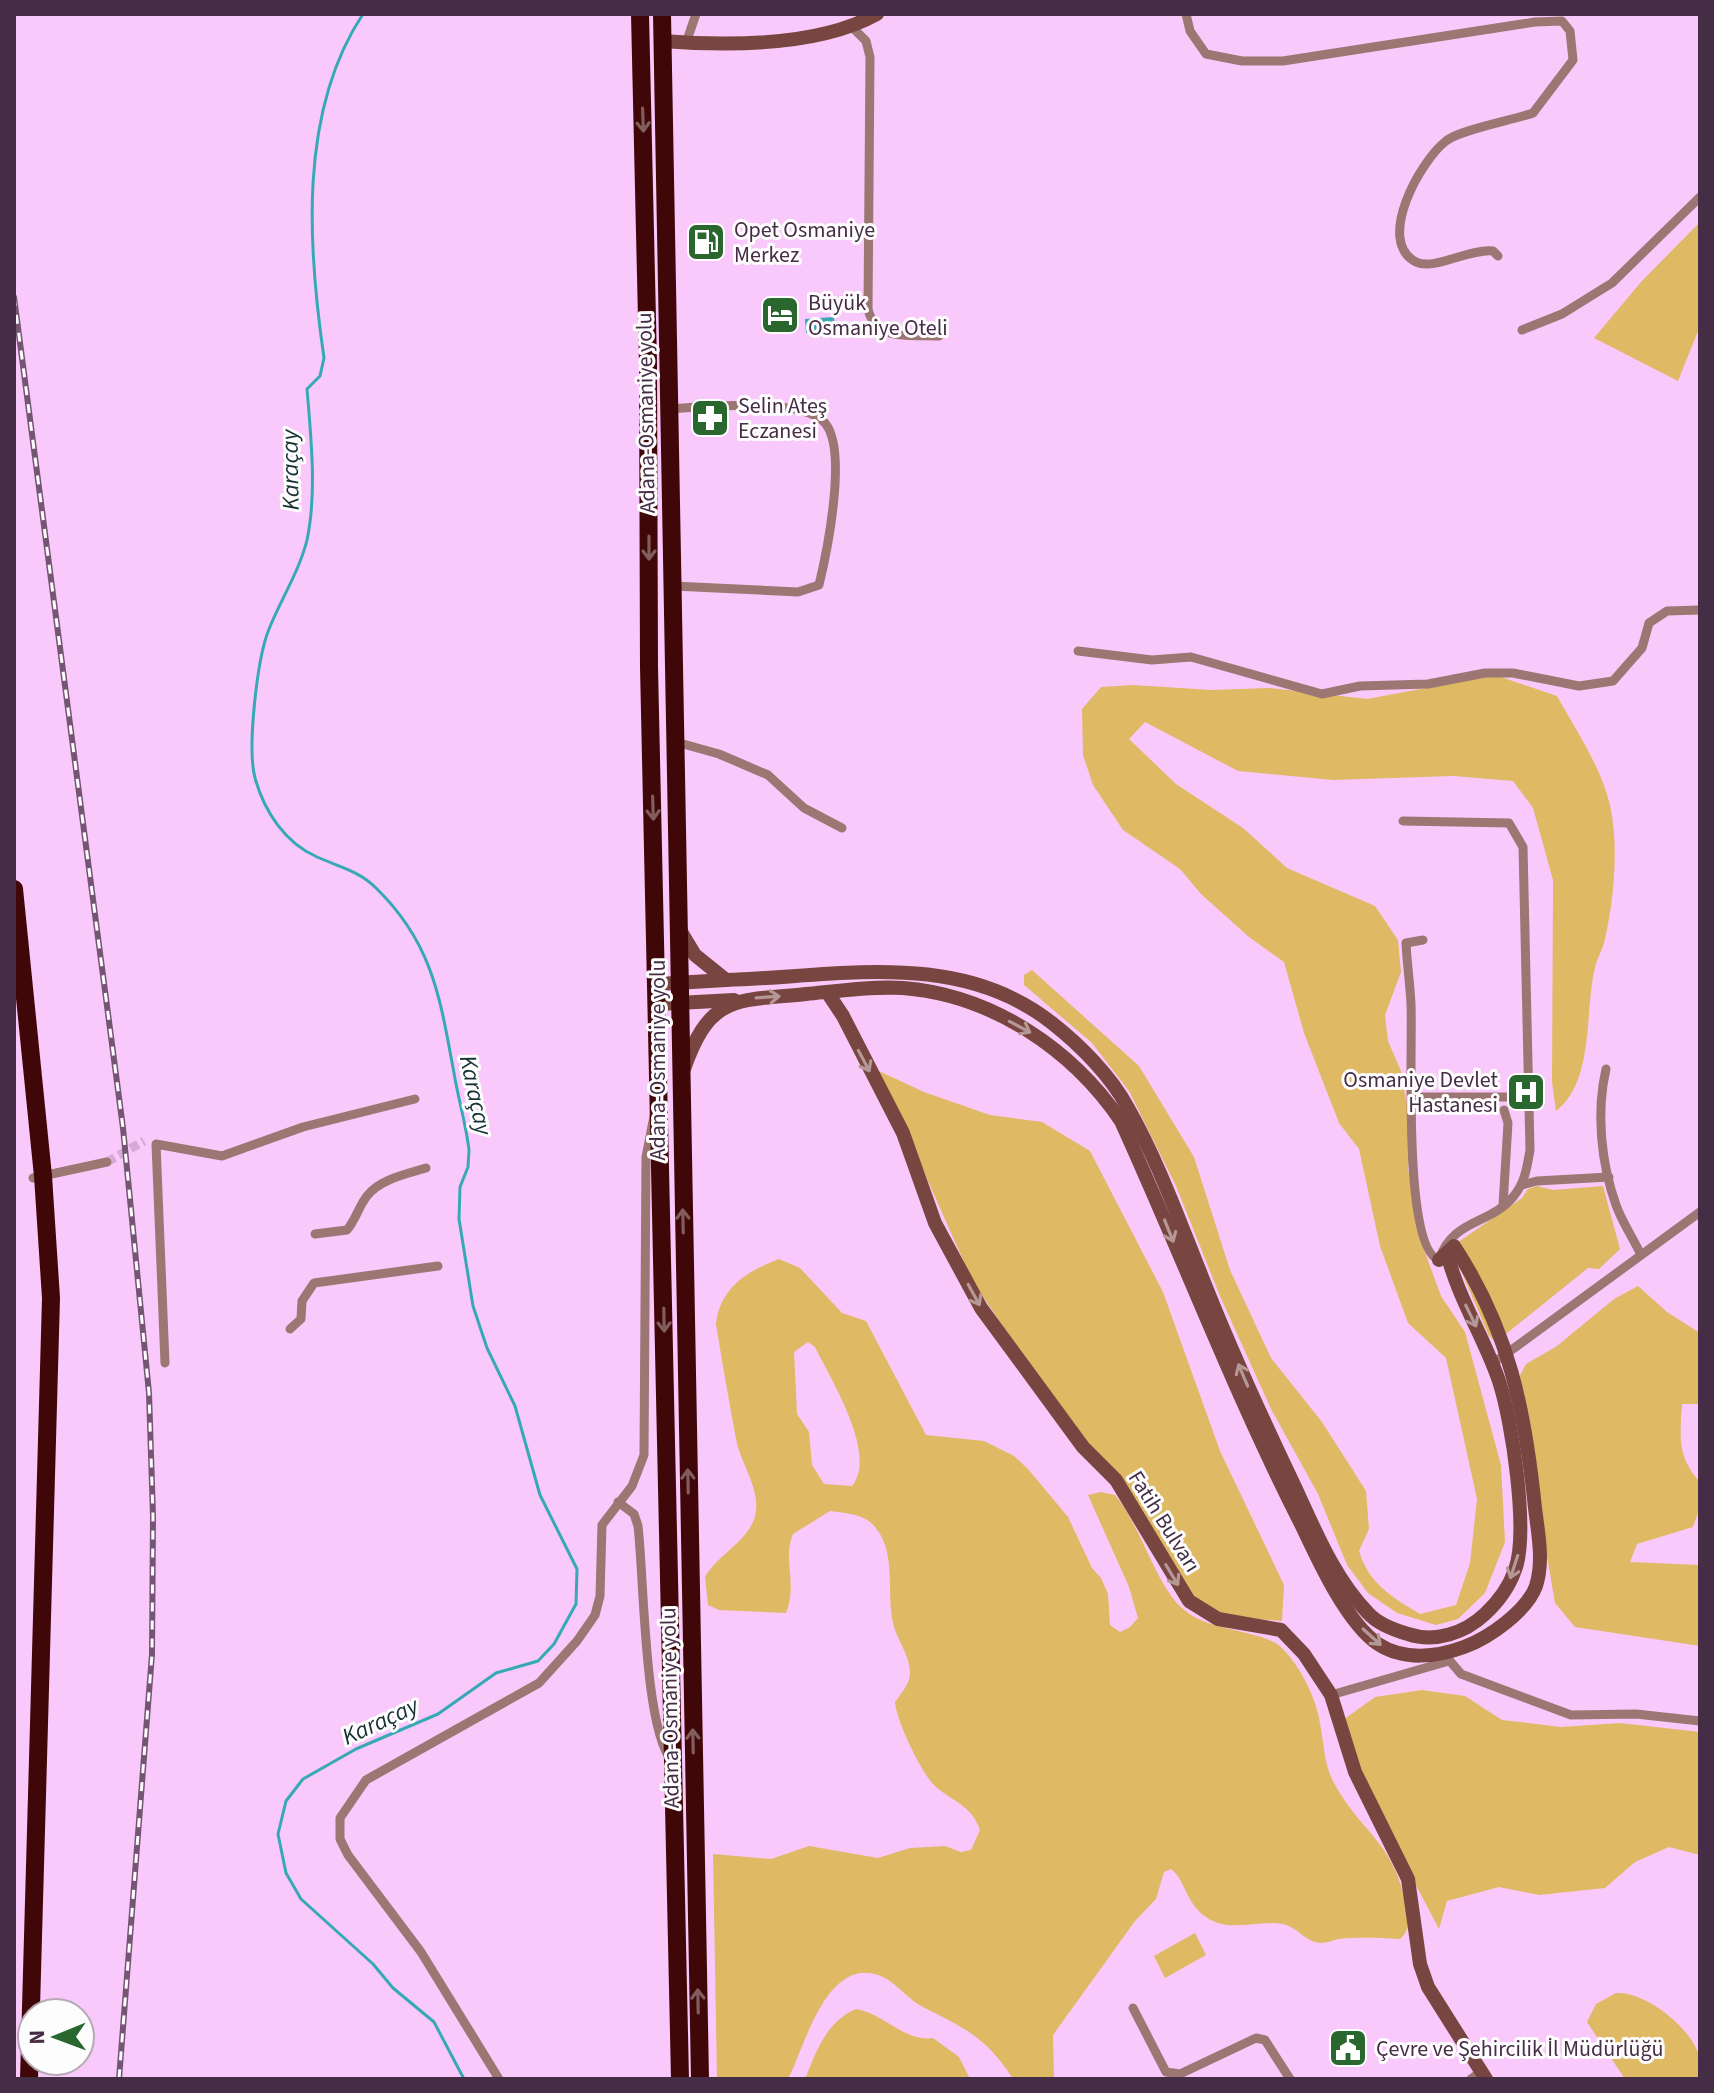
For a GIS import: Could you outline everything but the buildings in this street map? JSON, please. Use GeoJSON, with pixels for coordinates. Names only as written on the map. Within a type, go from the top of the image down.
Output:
{"type":"FeatureCollection","features":[{"type":"Feature","properties":{"kind":"highway","name":"Adana-Osmaniye yolu"},"geometry":{"type":"LineString","coordinates":[[640,14],[648,334],[649,667],[659,1004],[680,2079]]}},
{"type":"Feature","properties":{"kind":"highway","name":"Adana-Osmaniye yolu"},"geometry":{"type":"LineString","coordinates":[[662,14],[700,2079]]}},
{"type":"Feature","properties":{"kind":"highway"},"geometry":{"type":"LineString","coordinates":[[14,889],[38,1177],[43,1295],[23,2079]]}},
{"type":"Feature","properties":{"kind":"highway"},"geometry":{"type":"LineString","coordinates":[[14,982],[51,1298],[29,2079]]}},
{"type":"Feature","properties":{"kind":"street"},"geometry":{"type":"LineString","coordinates":[[686,43],[696,14]]}},
{"type":"Feature","properties":{"kind":"street"},"geometry":{"type":"LineString","coordinates":[[662,41],[806,39],[853,28],[877,14]]}},
{"type":"Feature","properties":{"kind":"street"},"geometry":{"type":"LineString","coordinates":[[1186,14],[1190,31],[1206,54],[1242,61],[1283,61],[1535,22],[1562,21],[1570,31],[1573,60],[1541,107],[1523,117],[1447,139],[1414,184],[1402,209],[1401,243],[1415,262],[1425,265],[1483,249],[1493,251],[1498,256]]}},
{"type":"Feature","properties":{"kind":"street"},"geometry":{"type":"LineString","coordinates":[[853,28],[866,41],[871,65],[868,309],[871,322],[877,330],[886,333],[939,336]]}},
{"type":"Feature","properties":{"kind":"street"},"geometry":{"type":"LineString","coordinates":[[1522,330],[1562,314],[1612,283],[1700,197]]}},
{"type":"Feature","properties":{"kind":"street"},"geometry":{"type":"LineString","coordinates":[[669,409],[798,409],[824,422],[834,446],[832,529],[819,585],[798,592],[673,586]]}},
{"type":"Feature","properties":{"kind":"street"},"geometry":{"type":"LineString","coordinates":[[1078,651],[1152,660],[1191,657],[1322,694],[1360,686],[1428,684],[1485,673],[1513,673],[1579,686],[1613,681],[1642,648],[1649,623],[1667,611],[1700,610]]}},
{"type":"Feature","properties":{"kind":"street"},"geometry":{"type":"LineString","coordinates":[[676,742],[719,754],[768,775],[804,808],[842,828]]}},
{"type":"Feature","properties":{"kind":"street"},"geometry":{"type":"LineString","coordinates":[[1403,821],[1509,823],[1523,847],[1530,1150],[1521,1186]]}},
{"type":"Feature","properties":{"kind":"street"},"geometry":{"type":"LineString","coordinates":[[680,930],[695,955],[726,980]]}},
{"type":"Feature","properties":{"kind":"street"},"geometry":{"type":"LineString","coordinates":[[1423,940],[1406,943],[1416,1206],[1425,1247],[1433,1258],[1439,1260]]}},
{"type":"Feature","properties":{"kind":"street"},"geometry":{"type":"LineString","coordinates":[[658,984],[919,971],[954,975],[1023,1005],[1050,1021],[1077,1046],[1128,1107],[1256,1404],[1329,1558],[1370,1616],[1409,1635],[1429,1638],[1477,1622],[1499,1602],[1516,1570],[1521,1540],[1517,1488],[1500,1384],[1447,1253],[1439,1260]]}},
{"type":"Feature","properties":{"kind":"street"},"geometry":{"type":"LineString","coordinates":[[659,1004],[901,988],[954,997],[1042,1039],[1104,1096],[1121,1121],[1243,1408],[1326,1573],[1356,1621],[1376,1643],[1397,1654],[1446,1658],[1461,1674],[1484,1685],[1571,1715],[1636,1714],[1700,1721]]}},
{"type":"Feature","properties":{"kind":"street","name":"Fatih Bulvarı"},"geometry":{"type":"LineString","coordinates":[[827,992],[903,1133],[935,1223],[981,1308],[1083,1447],[1116,1480],[1189,1601],[1218,1619],[1281,1630],[1304,1654],[1331,1695],[1355,1772],[1408,1879],[1420,1964],[1428,1987],[1479,2077]]}},
{"type":"Feature","properties":{"kind":"street"},"geometry":{"type":"LineString","coordinates":[[680,1080],[694,1039],[706,1022],[734,1000]]}},
{"type":"Feature","properties":{"kind":"street"},"geometry":{"type":"LineString","coordinates":[[1606,1069],[1599,1111],[1609,1177],[1616,1205],[1641,1255]]}},
{"type":"Feature","properties":{"kind":"street"},"geometry":{"type":"LineString","coordinates":[[1412,1097],[1519,1097],[1530,1101]]}},
{"type":"Feature","properties":{"kind":"street"},"geometry":{"type":"LineString","coordinates":[[144,1141],[222,1156],[303,1127],[415,1099]]}},
{"type":"Feature","properties":{"kind":"street"},"geometry":{"type":"LineString","coordinates":[[499,2079],[421,1952],[348,1855],[340,1839],[340,1818],[366,1780],[539,1683],[577,1641],[595,1615],[600,1596],[602,1525],[639,1471],[645,1446],[646,1157],[650,1124],[661,1101]]}},
{"type":"Feature","properties":{"kind":"street"},"geometry":{"type":"LineString","coordinates":[[1503,1205],[1508,1137],[1504,1110]]}},
{"type":"Feature","properties":{"kind":"street"},"geometry":{"type":"LineString","coordinates":[[156,1144],[165,1363]]}},
{"type":"Feature","properties":{"kind":"street"},"geometry":{"type":"LineString","coordinates":[[38,1177],[107,1162]]}},
{"type":"Feature","properties":{"kind":"street"},"geometry":{"type":"LineString","coordinates":[[315,1234],[347,1230],[357,1218],[366,1196],[385,1182],[426,1168]]}},
{"type":"Feature","properties":{"kind":"street"},"geometry":{"type":"LineString","coordinates":[[1439,1260],[1449,1237],[1503,1205],[1521,1186],[1537,1181],[1609,1177]]}},
{"type":"Feature","properties":{"kind":"street"},"geometry":{"type":"LineString","coordinates":[[1491,1360],[1493,1363],[1700,1212]]}},
{"type":"Feature","properties":{"kind":"street"},"geometry":{"type":"LineString","coordinates":[[1331,1695],[1446,1658],[1516,1614],[1536,1588],[1541,1560],[1525,1415],[1508,1352],[1454,1246],[1439,1260]]}},
{"type":"Feature","properties":{"kind":"street"},"geometry":{"type":"LineString","coordinates":[[290,1329],[301,1319],[302,1301],[314,1283],[438,1266]]}},
{"type":"Feature","properties":{"kind":"street"},"geometry":{"type":"LineString","coordinates":[[618,1502],[634,1514],[638,1526],[654,1715],[663,1750],[673,1763]]}},
{"type":"Feature","properties":{"kind":"street"},"geometry":{"type":"LineString","coordinates":[[1133,2008],[1166,2072],[1180,2074],[1256,2038],[1265,2040],[1272,2048],[1290,2079]]}},
{"type":"Feature","properties":{"kind":"shaded area"},"geometry":{"type":"Polygon","coordinates":[[[1700,222],[1700,326],[1678,381],[1594,338],[1641,282],[1700,222]]]}},
{"type":"Feature","properties":{"kind":"shaded area"},"geometry":{"type":"Polygon","coordinates":[[[834,317],[835,331],[806,333],[805,319],[834,317]]]}},
{"type":"Feature","properties":{"kind":"shaded area"},"geometry":{"type":"Polygon","coordinates":[[[1495,675],[1557,696],[1601,777],[1613,821],[1615,855],[1611,907],[1592,985],[1583,1064],[1568,1098],[1556,1111],[1552,1082],[1553,880],[1533,808],[1513,781],[1453,776],[1333,780],[1238,771],[1145,722],[1129,739],[1176,784],[1243,828],[1287,868],[1375,906],[1398,940],[1401,972],[1385,1015],[1388,1041],[1401,1071],[1412,1134],[1408,1169],[1424,1250],[1441,1296],[1465,1332],[1501,1465],[1505,1542],[1485,1593],[1458,1619],[1436,1625],[1397,1613],[1368,1593],[1347,1565],[1318,1494],[1271,1409],[1220,1296],[1176,1186],[1129,1091],[1092,1043],[1024,985],[1024,975],[1032,970],[1139,1066],[1194,1157],[1230,1270],[1271,1358],[1322,1422],[1366,1491],[1369,1529],[1359,1551],[1375,1581],[1420,1614],[1456,1605],[1470,1563],[1477,1499],[1446,1358],[1408,1323],[1380,1246],[1359,1149],[1339,1123],[1304,1033],[1284,962],[1249,937],[1201,894],[1180,869],[1123,830],[1093,785],[1083,755],[1082,709],[1101,687],[1269,688],[1367,699],[1495,675]]]}},
{"type":"Feature","properties":{"kind":"shaded area"},"geometry":{"type":"Polygon","coordinates":[[[879,1071],[924,1092],[990,1115],[1042,1122],[1090,1151],[1163,1292],[1220,1451],[1284,1585],[1282,1621],[1234,1617],[1198,1606],[1056,1406],[972,1280],[879,1071]]]}},
{"type":"Feature","properties":{"kind":"shaded area"},"geometry":{"type":"Polygon","coordinates":[[[1537,1186],[1553,1190],[1603,1186],[1620,1249],[1599,1269],[1588,1268],[1496,1342],[1489,1336],[1451,1247],[1522,1198],[1528,1189],[1537,1186]]]}},
{"type":"Feature","properties":{"kind":"shaded area"},"geometry":{"type":"Polygon","coordinates":[[[779,1259],[800,1268],[842,1313],[866,1321],[926,1435],[984,1441],[1014,1456],[1028,1469],[1068,1517],[1092,1568],[1101,1578],[1108,1594],[1110,1625],[1120,1632],[1138,1618],[1129,1587],[1088,1495],[1101,1492],[1115,1495],[1133,1523],[1156,1571],[1183,1609],[1207,1623],[1263,1638],[1283,1649],[1300,1672],[1314,1700],[1334,1783],[1385,1852],[1401,1884],[1408,1920],[1406,1932],[1400,1939],[1346,1938],[1321,1943],[1283,1924],[1224,1925],[1199,1912],[1171,1869],[1164,1872],[1156,1899],[1135,1921],[1053,2035],[1054,2079],[1013,2079],[994,2053],[974,2036],[918,2004],[883,1977],[864,1973],[847,1978],[833,1990],[811,2026],[788,2079],[717,2079],[713,1854],[771,1859],[809,1846],[878,1858],[910,1848],[945,1846],[961,1852],[971,1850],[980,1830],[967,1810],[930,1781],[917,1760],[896,1710],[895,1702],[908,1682],[910,1668],[893,1623],[886,1549],[882,1537],[871,1523],[854,1515],[830,1511],[793,1534],[789,1553],[791,1591],[786,1613],[719,1610],[708,1605],[705,1577],[749,1530],[756,1512],[754,1491],[736,1439],[716,1324],[729,1291],[746,1275],[779,1259]],[[808,1342],[794,1352],[797,1414],[809,1432],[812,1465],[824,1484],[852,1486],[859,1472],[856,1437],[841,1397],[815,1347],[808,1342]]]}},
{"type":"Feature","properties":{"kind":"shaded area"},"geometry":{"type":"Polygon","coordinates":[[[1638,1286],[1667,1312],[1700,1333],[1700,1404],[1682,1404],[1681,1427],[1687,1464],[1700,1482],[1700,1507],[1693,1527],[1637,1544],[1630,1562],[1700,1565],[1700,1646],[1575,1627],[1555,1603],[1517,1381],[1526,1364],[1557,1346],[1614,1299],[1638,1286]]]}},
{"type":"Feature","properties":{"kind":"shaded area"},"geometry":{"type":"Polygon","coordinates":[[[1422,1690],[1465,1696],[1502,1720],[1561,1727],[1620,1723],[1700,1732],[1700,1855],[1669,1847],[1635,1862],[1605,1888],[1539,1895],[1499,1887],[1447,1901],[1439,1929],[1378,1813],[1339,1723],[1375,1697],[1422,1690]]]}},
{"type":"Feature","properties":{"kind":"shaded area"},"geometry":{"type":"Polygon","coordinates":[[[1195,1933],[1206,1955],[1165,1978],[1154,1956],[1195,1933]]]}},
{"type":"Feature","properties":{"kind":"shaded area"},"geometry":{"type":"Polygon","coordinates":[[[1616,1993],[1641,1998],[1679,2025],[1696,2048],[1700,2079],[1625,2079],[1587,2022],[1596,2004],[1616,1993]]]}},
{"type":"Feature","properties":{"kind":"shaded area"},"geometry":{"type":"Polygon","coordinates":[[[856,2009],[913,2036],[933,2038],[959,2057],[970,2079],[805,2079],[830,2029],[856,2009]]]}},
{"type":"Feature","properties":{"kind":"waterway","name":"Karaçay"},"geometry":{"type":"LineString","coordinates":[[363,14],[342,52],[327,94],[318,137],[312,227],[324,358],[320,376],[307,389],[312,503],[307,540],[265,643],[254,704],[253,764],[264,802],[277,825],[306,851],[369,881],[410,929],[431,973],[444,1020],[469,1150],[468,1167],[460,1187],[459,1219],[473,1306],[487,1348],[515,1406],[540,1495],[577,1569],[576,1604],[554,1644],[538,1661],[496,1673],[438,1714],[356,1749],[303,1779],[286,1801],[278,1834],[286,1873],[301,1899],[373,1964],[393,1988],[434,2022],[464,2079]]}},
{"type":"Feature","properties":{"kind":"tunnel"},"geometry":{"type":"LineString","coordinates":[[107,1162],[144,1141]]}},
{"type":"Feature","properties":{"kind":"railway"},"geometry":{"type":"LineString","coordinates":[[14,297],[123,1128],[149,1393],[153,1516],[152,1654],[119,2079]]}},
{"type":"Feature","properties":{"kind":"place","name":"Opet Osmaniye Merkez"},"geometry":{"type":"Point","coordinates":[706,242]}},
{"type":"Feature","properties":{"kind":"place","name":"Büyük Osmaniye Oteli"},"geometry":{"type":"Point","coordinates":[780,315]}},
{"type":"Feature","properties":{"kind":"place","name":"Selin Ateş Eczanesi"},"geometry":{"type":"Point","coordinates":[710,418]}},
{"type":"Feature","properties":{"kind":"place","name":"Osmaniye Devlet Hastanesi"},"geometry":{"type":"Point","coordinates":[1526,1092]}},
{"type":"Feature","properties":{"kind":"place","name":"Çevre ve Şehircilik İl Müdürlüğü"},"geometry":{"type":"Point","coordinates":[1348,2048]}}]}
